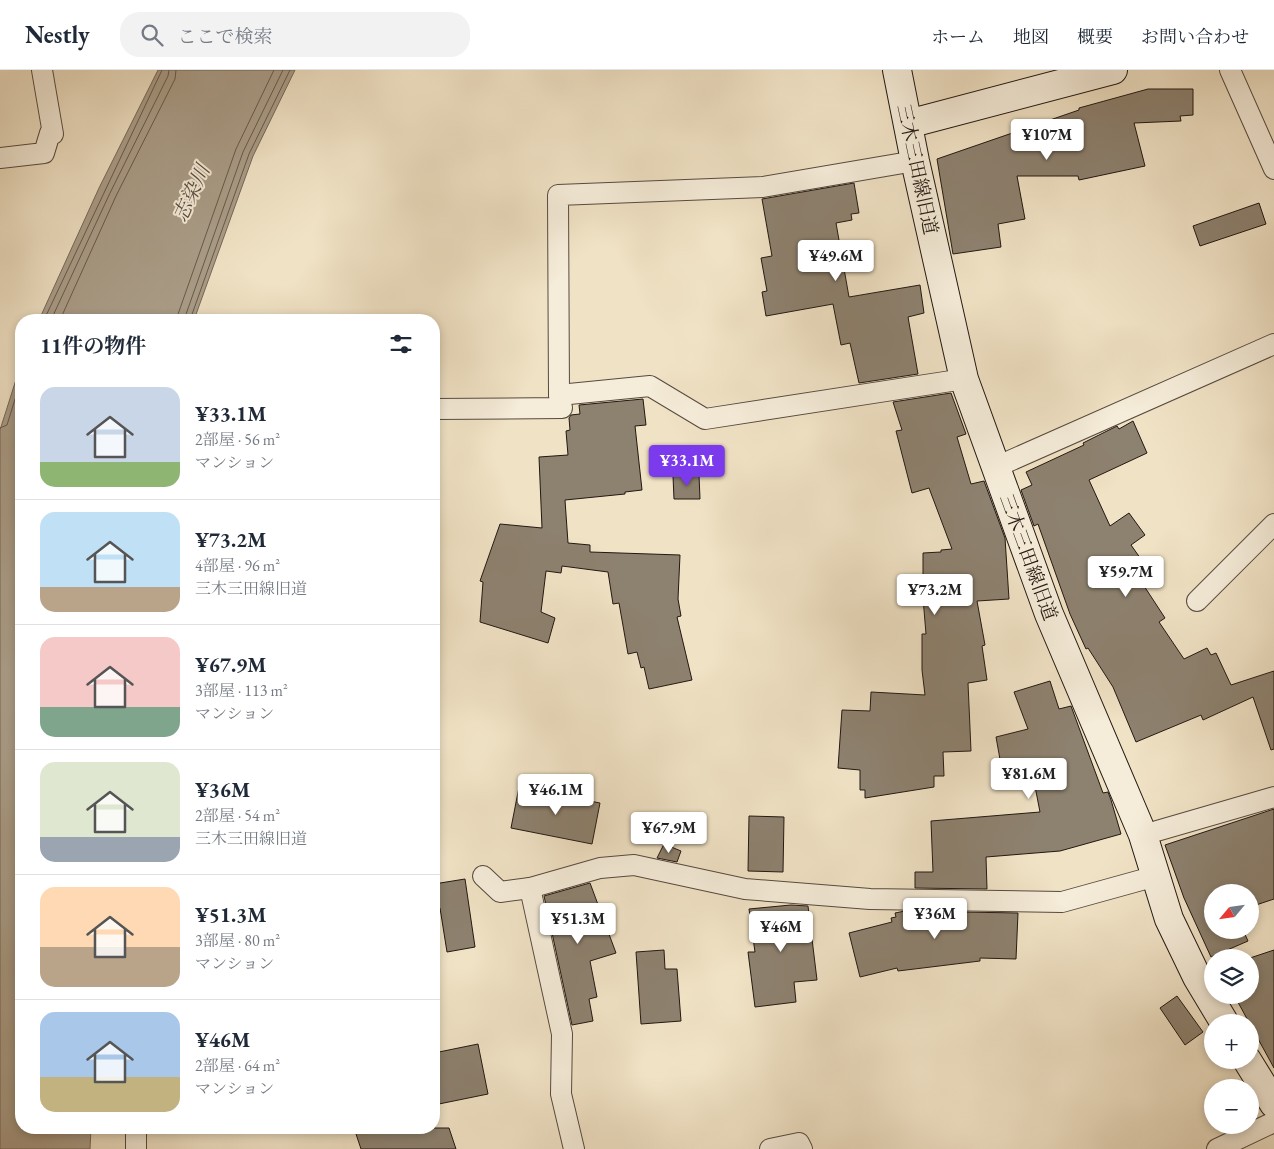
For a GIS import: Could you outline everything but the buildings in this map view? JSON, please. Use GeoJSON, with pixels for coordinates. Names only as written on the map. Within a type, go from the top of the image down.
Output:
{"type":"FeatureCollection","features":[{"type":"Feature","properties":{"kind":"street"},"geometry":{"type":"LineString","coordinates":[[0,158],[44,152],[50,133],[53,134],[42,70]]}},
{"type":"Feature","properties":{"kind":"street","name":"三木三田線旧道"},"geometry":{"type":"LineString","coordinates":[[897,70],[915,161],[964,379],[1049,614],[1143,836],[1169,919],[1197,977],[1219,1014]]}},
{"type":"Feature","properties":{"kind":"street"},"geometry":{"type":"LineString","coordinates":[[908,124],[1113,70]]}},
{"type":"Feature","properties":{"kind":"street"},"geometry":{"type":"LineString","coordinates":[[1230,70],[1274,170]]}},
{"type":"Feature","properties":{"kind":"street"},"geometry":{"type":"LineString","coordinates":[[440,410],[562,408],[559,396],[558,195],[762,187],[915,161]]}},
{"type":"Feature","properties":{"kind":"street"},"geometry":{"type":"LineString","coordinates":[[996,467],[1274,344]]}},
{"type":"Feature","properties":{"kind":"street"},"geometry":{"type":"LineString","coordinates":[[559,396],[650,386],[705,419],[964,379]]}},
{"type":"Feature","properties":{"kind":"street"},"geometry":{"type":"LineString","coordinates":[[1197,600],[1274,524]]}},
{"type":"Feature","properties":{"kind":"street"},"geometry":{"type":"LineString","coordinates":[[1143,836],[1274,797]]}},
{"type":"Feature","properties":{"kind":"street"},"geometry":{"type":"LineString","coordinates":[[483,876],[500,892],[530,888],[600,868],[634,865],[745,889],[870,899],[1062,902],[1156,876]]}},
{"type":"Feature","properties":{"kind":"street"},"geometry":{"type":"LineString","coordinates":[[530,888],[562,1034],[561,1094],[574,1149]]}},
{"type":"Feature","properties":{"kind":"street"},"geometry":{"type":"LineString","coordinates":[[1253,1069],[1271,1095]]}},
{"type":"Feature","properties":{"kind":"street"},"geometry":{"type":"LineString","coordinates":[[1217,1149],[1274,1122]]}},
{"type":"Feature","properties":{"kind":"street"},"geometry":{"type":"LineString","coordinates":[[136,1134],[136,1149]]}},
{"type":"Feature","properties":{"kind":"street"},"geometry":{"type":"LineString","coordinates":[[770,1149],[799,1142],[802,1149]]}},
{"type":"Feature","properties":{"kind":"water","name":"志染川"},"geometry":{"type":"Polygon","coordinates":[[[158,70],[295,70],[253,156],[196,314],[42,314],[99,188],[158,70]]]}},
{"type":"Feature","properties":{"kind":"water"},"geometry":{"type":"Polygon","coordinates":[[[15,383],[15,1134],[91,1134],[90,1149],[0,1149],[0,430],[15,383]]]}}]}
